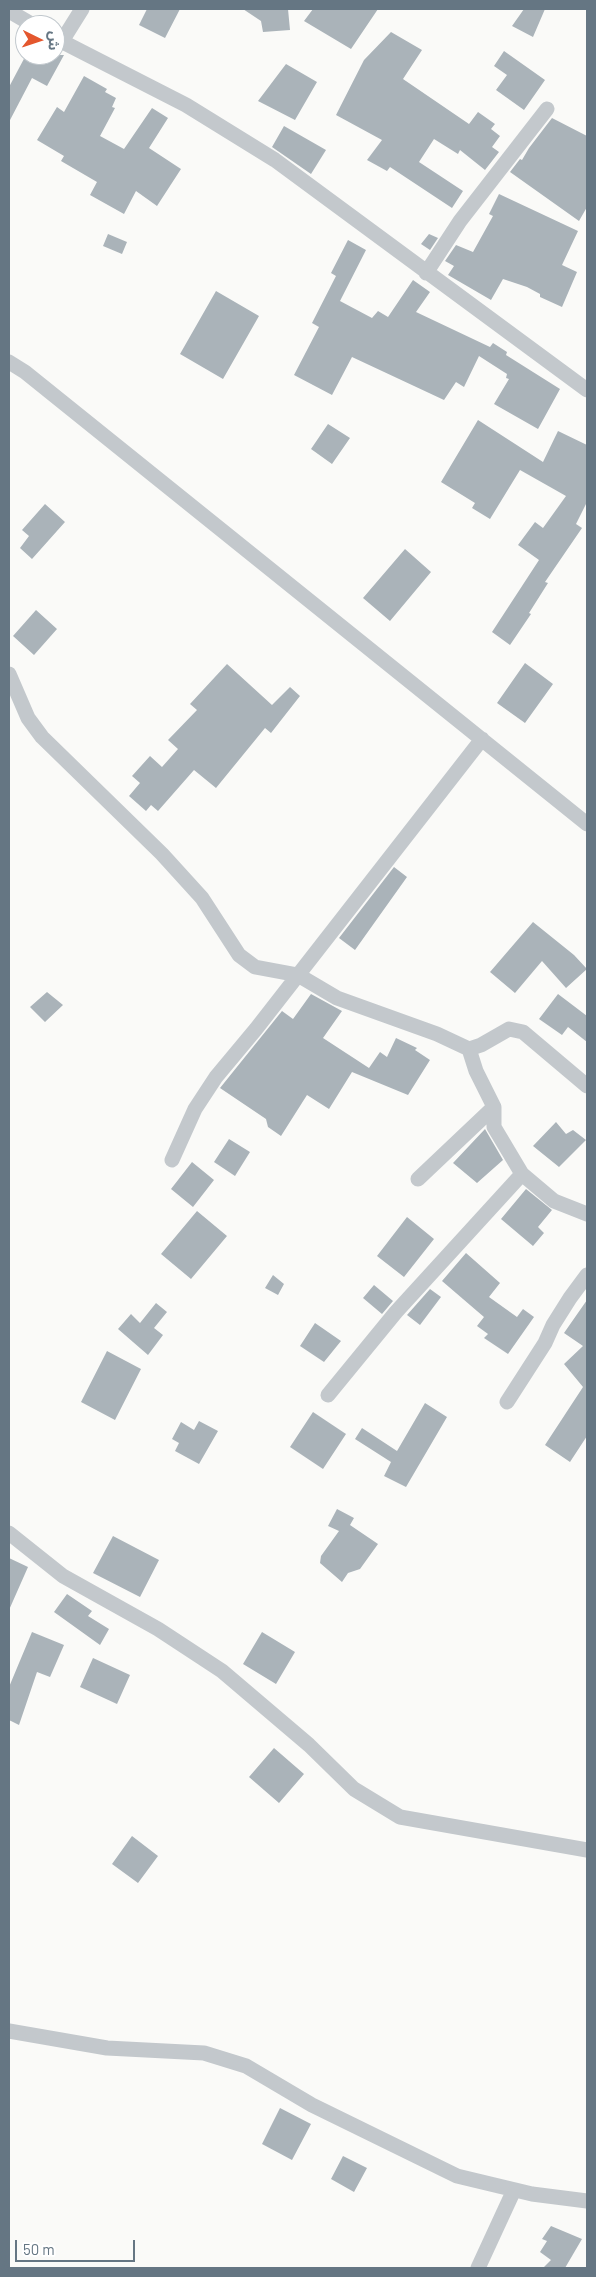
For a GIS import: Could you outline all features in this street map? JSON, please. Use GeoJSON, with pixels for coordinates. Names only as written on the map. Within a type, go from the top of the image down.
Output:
{"type":"FeatureCollection","features":[{"type":"Feature","properties":{"kind":"street"},"geometry":{"type":"LineString","coordinates":[[65,31],[82,9]]}},
{"type":"Feature","properties":{"kind":"street"},"geometry":{"type":"LineString","coordinates":[[65,44],[186,105],[275,160],[587,390]]}},
{"type":"Feature","properties":{"kind":"street"},"geometry":{"type":"LineString","coordinates":[[426,273],[460,221],[547,109]]}},
{"type":"Feature","properties":{"kind":"street"},"geometry":{"type":"LineString","coordinates":[[9,362],[33,378],[587,824]]}},
{"type":"Feature","properties":{"kind":"street"},"geometry":{"type":"LineString","coordinates":[[9,674],[28,718],[42,737],[195,890],[239,955],[255,968],[298,975],[337,998],[469,1048],[481,1045],[510,1029],[523,1032],[587,1086]]}},
{"type":"Feature","properties":{"kind":"street"},"geometry":{"type":"LineString","coordinates":[[172,1160],[195,1109],[216,1077],[482,739]]}},
{"type":"Feature","properties":{"kind":"street"},"geometry":{"type":"LineString","coordinates":[[469,1048],[476,1071],[494,1107],[494,1127],[522,1174],[554,1201],[587,1214]]}},
{"type":"Feature","properties":{"kind":"street"},"geometry":{"type":"LineString","coordinates":[[418,1179],[494,1107]]}},
{"type":"Feature","properties":{"kind":"street"},"geometry":{"type":"LineString","coordinates":[[328,1395],[396,1312],[522,1174]]}},
{"type":"Feature","properties":{"kind":"street"},"geometry":{"type":"LineString","coordinates":[[507,1402],[537,1358],[561,1311],[587,1275]]}},
{"type":"Feature","properties":{"kind":"street"},"geometry":{"type":"LineString","coordinates":[[9,1533],[63,1576],[158,1629],[222,1671],[354,1789],[400,1817],[587,1850]]}},
{"type":"Feature","properties":{"kind":"street"},"geometry":{"type":"LineString","coordinates":[[9,2031],[107,2048],[204,2053],[246,2066],[312,2105],[456,2176],[514,2190],[587,2201]]}},
{"type":"Feature","properties":{"kind":"street"},"geometry":{"type":"LineString","coordinates":[[478,2268],[514,2190]]}},
{"type":"Feature","properties":{"kind":"building"},"geometry":{"type":"Polygon","coordinates":[[[147,9],[180,9],[165,38],[139,25],[147,9]]]}},
{"type":"Feature","properties":{"kind":"building"},"geometry":{"type":"Polygon","coordinates":[[[243,9],[288,9],[290,30],[263,32],[261,21],[243,9]]]}},
{"type":"Feature","properties":{"kind":"building"},"geometry":{"type":"Polygon","coordinates":[[[313,9],[378,9],[351,49],[304,21],[313,9]]]}},
{"type":"Feature","properties":{"kind":"building"},"geometry":{"type":"Polygon","coordinates":[[[524,9],[545,9],[533,37],[512,26],[524,9]]]}},
{"type":"Feature","properties":{"kind":"building"},"geometry":{"type":"Polygon","coordinates":[[[391,32],[422,50],[403,79],[469,124],[478,112],[495,124],[491,129],[500,136],[492,147],[499,152],[485,170],[460,150],[458,154],[434,139],[419,162],[463,191],[452,208],[390,167],[387,171],[367,160],[382,140],[336,115],[364,60],[391,32]]]}},
{"type":"Feature","properties":{"kind":"building"},"geometry":{"type":"Polygon","coordinates":[[[504,51],[545,80],[524,110],[496,90],[507,75],[494,66],[504,51]]]}},
{"type":"Feature","properties":{"kind":"building"},"geometry":{"type":"Polygon","coordinates":[[[286,64],[317,82],[295,120],[258,101],[286,64]]]}},
{"type":"Feature","properties":{"kind":"building"},"geometry":{"type":"Polygon","coordinates":[[[21,65],[59,65],[47,86],[32,78],[9,122],[9,87],[21,65]]]}},
{"type":"Feature","properties":{"kind":"building"},"geometry":{"type":"Polygon","coordinates":[[[84,76],[107,89],[105,92],[116,98],[112,107],[115,108],[100,136],[124,149],[152,108],[168,118],[149,148],[181,169],[157,206],[136,191],[124,214],[90,195],[97,182],[61,161],[64,156],[37,140],[57,107],[64,112],[84,76]]]}},
{"type":"Feature","properties":{"kind":"building"},"geometry":{"type":"Polygon","coordinates":[[[552,118],[587,136],[587,207],[579,221],[510,172],[520,159],[522,160],[552,118]]]}},
{"type":"Feature","properties":{"kind":"building"},"geometry":{"type":"Polygon","coordinates":[[[284,126],[326,150],[311,174],[272,147],[284,126]]]}},
{"type":"Feature","properties":{"kind":"building"},"geometry":{"type":"Polygon","coordinates":[[[499,194],[578,231],[562,265],[577,272],[562,307],[540,297],[540,294],[527,287],[503,279],[491,300],[448,275],[454,266],[445,261],[456,245],[473,252],[493,216],[489,214],[499,194]]]}},
{"type":"Feature","properties":{"kind":"building"},"geometry":{"type":"Polygon","coordinates":[[[108,234],[127,242],[122,254],[103,246],[108,234]]]}},
{"type":"Feature","properties":{"kind":"building"},"geometry":{"type":"Polygon","coordinates":[[[429,234],[438,238],[430,250],[421,244],[429,234]]]}},
{"type":"Feature","properties":{"kind":"building"},"geometry":{"type":"Polygon","coordinates":[[[348,240],[366,250],[340,301],[372,318],[378,311],[388,317],[413,280],[430,292],[416,312],[490,347],[493,343],[507,352],[506,355],[560,389],[538,429],[494,404],[509,379],[506,378],[507,374],[479,356],[464,387],[456,382],[444,400],[352,357],[332,395],[294,375],[319,327],[312,323],[336,276],[331,273],[348,240]]]}},
{"type":"Feature","properties":{"kind":"building"},"geometry":{"type":"Polygon","coordinates":[[[216,291],[259,316],[223,379],[180,354],[216,291]]]}},
{"type":"Feature","properties":{"kind":"building"},"geometry":{"type":"Polygon","coordinates":[[[478,420],[543,462],[558,431],[587,445],[587,502],[576,524],[582,528],[545,582],[548,583],[529,613],[531,614],[510,645],[492,632],[539,560],[518,545],[535,522],[543,528],[566,496],[520,470],[490,519],[472,508],[475,503],[441,482],[478,420]]]}},
{"type":"Feature","properties":{"kind":"building"},"geometry":{"type":"Polygon","coordinates":[[[328,424],[350,438],[332,464],[311,449],[328,424]]]}},
{"type":"Feature","properties":{"kind":"building"},"geometry":{"type":"Polygon","coordinates":[[[45,504],[65,522],[32,559],[20,548],[29,536],[22,530],[45,504]]]}},
{"type":"Feature","properties":{"kind":"building"},"geometry":{"type":"Polygon","coordinates":[[[405,549],[431,572],[390,621],[363,598],[405,549]]]}},
{"type":"Feature","properties":{"kind":"building"},"geometry":{"type":"Polygon","coordinates":[[[36,610],[57,629],[34,655],[13,636],[36,610]]]}},
{"type":"Feature","properties":{"kind":"building"},"geometry":{"type":"Polygon","coordinates":[[[525,663],[553,684],[525,723],[497,703],[525,663]]]}},
{"type":"Feature","properties":{"kind":"building"},"geometry":{"type":"Polygon","coordinates":[[[227,664],[272,705],[290,687],[300,696],[271,733],[265,728],[216,788],[194,770],[158,811],[151,805],[146,811],[129,796],[140,783],[132,776],[150,756],[162,767],[178,749],[168,740],[197,710],[190,704],[227,664]]]}},
{"type":"Feature","properties":{"kind":"building"},"geometry":{"type":"Polygon","coordinates":[[[394,867],[407,877],[355,950],[339,938],[394,867]]]}},
{"type":"Feature","properties":{"kind":"building"},"geometry":{"type":"Polygon","coordinates":[[[533,922],[574,955],[587,969],[566,988],[542,961],[515,993],[490,972],[533,922]]]}},
{"type":"Feature","properties":{"kind":"building"},"geometry":{"type":"Polygon","coordinates":[[[47,992],[63,1005],[45,1022],[30,1007],[47,992]]]}},
{"type":"Feature","properties":{"kind":"building"},"geometry":{"type":"Polygon","coordinates":[[[311,994],[342,1011],[323,1038],[369,1068],[380,1052],[387,1057],[396,1038],[417,1048],[415,1050],[430,1060],[408,1095],[352,1072],[329,1109],[307,1095],[281,1136],[268,1127],[266,1119],[220,1088],[282,1011],[293,1019],[311,994]]]}},
{"type":"Feature","properties":{"kind":"building"},"geometry":{"type":"Polygon","coordinates":[[[558,994],[587,1016],[587,1042],[568,1027],[562,1035],[539,1019],[558,994]]]}},
{"type":"Feature","properties":{"kind":"building"},"geometry":{"type":"Polygon","coordinates":[[[556,1122],[566,1134],[573,1130],[586,1140],[559,1167],[533,1146],[556,1122]]]}},
{"type":"Feature","properties":{"kind":"building"},"geometry":{"type":"Polygon","coordinates":[[[485,1129],[503,1160],[477,1183],[453,1163],[485,1129]]]}},
{"type":"Feature","properties":{"kind":"building"},"geometry":{"type":"Polygon","coordinates":[[[229,1139],[250,1152],[235,1176],[214,1162],[229,1139]]]}},
{"type":"Feature","properties":{"kind":"building"},"geometry":{"type":"Polygon","coordinates":[[[192,1162],[214,1180],[193,1207],[171,1189],[192,1162]]]}},
{"type":"Feature","properties":{"kind":"building"},"geometry":{"type":"Polygon","coordinates":[[[526,1189],[552,1210],[538,1227],[544,1233],[533,1246],[501,1219],[526,1189]]]}},
{"type":"Feature","properties":{"kind":"building"},"geometry":{"type":"Polygon","coordinates":[[[197,1211],[227,1236],[191,1279],[161,1254],[197,1211]]]}},
{"type":"Feature","properties":{"kind":"building"},"geometry":{"type":"Polygon","coordinates":[[[407,1217],[434,1239],[404,1277],[377,1256],[407,1217]]]}},
{"type":"Feature","properties":{"kind":"building"},"geometry":{"type":"Polygon","coordinates":[[[466,1253],[500,1283],[489,1297],[517,1317],[523,1309],[534,1317],[508,1354],[484,1338],[488,1334],[477,1326],[484,1317],[442,1281],[466,1253]]]}},
{"type":"Feature","properties":{"kind":"building"},"geometry":{"type":"Polygon","coordinates":[[[273,1275],[284,1284],[278,1295],[265,1288],[273,1275]]]}},
{"type":"Feature","properties":{"kind":"building"},"geometry":{"type":"Polygon","coordinates":[[[374,1285],[393,1301],[382,1314],[363,1298],[374,1285]]]}},
{"type":"Feature","properties":{"kind":"building"},"geometry":{"type":"Polygon","coordinates":[[[430,1289],[441,1297],[420,1325],[407,1315],[430,1289]]]}},
{"type":"Feature","properties":{"kind":"building"},"geometry":{"type":"Polygon","coordinates":[[[587,1300],[587,1436],[570,1462],[545,1445],[583,1387],[564,1364],[583,1346],[564,1333],[587,1300]]]}},
{"type":"Feature","properties":{"kind":"building"},"geometry":{"type":"Polygon","coordinates":[[[156,1303],[167,1312],[154,1328],[163,1335],[148,1355],[118,1329],[131,1314],[140,1323],[156,1303]]]}},
{"type":"Feature","properties":{"kind":"building"},"geometry":{"type":"Polygon","coordinates":[[[315,1323],[341,1341],[324,1362],[300,1346],[315,1323]]]}},
{"type":"Feature","properties":{"kind":"building"},"geometry":{"type":"Polygon","coordinates":[[[107,1351],[141,1369],[115,1420],[81,1402],[107,1351]]]}},
{"type":"Feature","properties":{"kind":"building"},"geometry":{"type":"Polygon","coordinates":[[[425,1403],[447,1417],[406,1487],[384,1476],[391,1462],[355,1439],[362,1428],[397,1451],[425,1403]]]}},
{"type":"Feature","properties":{"kind":"building"},"geometry":{"type":"Polygon","coordinates":[[[313,1412],[346,1434],[323,1469],[290,1447],[313,1412]]]}},
{"type":"Feature","properties":{"kind":"building"},"geometry":{"type":"Polygon","coordinates":[[[199,1421],[218,1431],[199,1464],[175,1451],[179,1443],[172,1439],[181,1422],[194,1430],[199,1421]]]}},
{"type":"Feature","properties":{"kind":"building"},"geometry":{"type":"Polygon","coordinates":[[[337,1509],[354,1518],[350,1525],[378,1544],[360,1569],[348,1573],[342,1582],[320,1563],[321,1556],[339,1531],[328,1526],[337,1509]]]}},
{"type":"Feature","properties":{"kind":"building"},"geometry":{"type":"Polygon","coordinates":[[[113,1536],[159,1560],[140,1597],[93,1573],[113,1536]]]}},
{"type":"Feature","properties":{"kind":"building"},"geometry":{"type":"Polygon","coordinates":[[[9,1558],[28,1567],[9,1610],[9,1558]]]}},
{"type":"Feature","properties":{"kind":"building"},"geometry":{"type":"Polygon","coordinates":[[[67,1594],[92,1611],[88,1616],[109,1629],[100,1645],[54,1612],[67,1594]]]}},
{"type":"Feature","properties":{"kind":"building"},"geometry":{"type":"Polygon","coordinates":[[[32,1632],[64,1645],[50,1677],[37,1672],[19,1725],[9,1720],[9,1687],[32,1632]]]}},
{"type":"Feature","properties":{"kind":"building"},"geometry":{"type":"Polygon","coordinates":[[[262,1632],[295,1652],[276,1684],[243,1664],[262,1632]]]}},
{"type":"Feature","properties":{"kind":"building"},"geometry":{"type":"Polygon","coordinates":[[[93,1658],[130,1675],[117,1704],[80,1687],[93,1658]]]}},
{"type":"Feature","properties":{"kind":"building"},"geometry":{"type":"Polygon","coordinates":[[[274,1748],[304,1774],[279,1803],[249,1777],[274,1748]]]}},
{"type":"Feature","properties":{"kind":"building"},"geometry":{"type":"Polygon","coordinates":[[[132,1836],[158,1856],[138,1883],[112,1864],[132,1836]]]}},
{"type":"Feature","properties":{"kind":"building"},"geometry":{"type":"Polygon","coordinates":[[[280,2108],[311,2124],[292,2160],[262,2144],[280,2108]]]}},
{"type":"Feature","properties":{"kind":"building"},"geometry":{"type":"Polygon","coordinates":[[[343,2156],[367,2168],[354,2192],[331,2179],[343,2156]]]}},
{"type":"Feature","properties":{"kind":"building"},"geometry":{"type":"Polygon","coordinates":[[[551,2226],[582,2239],[565,2268],[543,2268],[551,2260],[540,2252],[547,2241],[542,2239],[551,2226]]]}}]}
